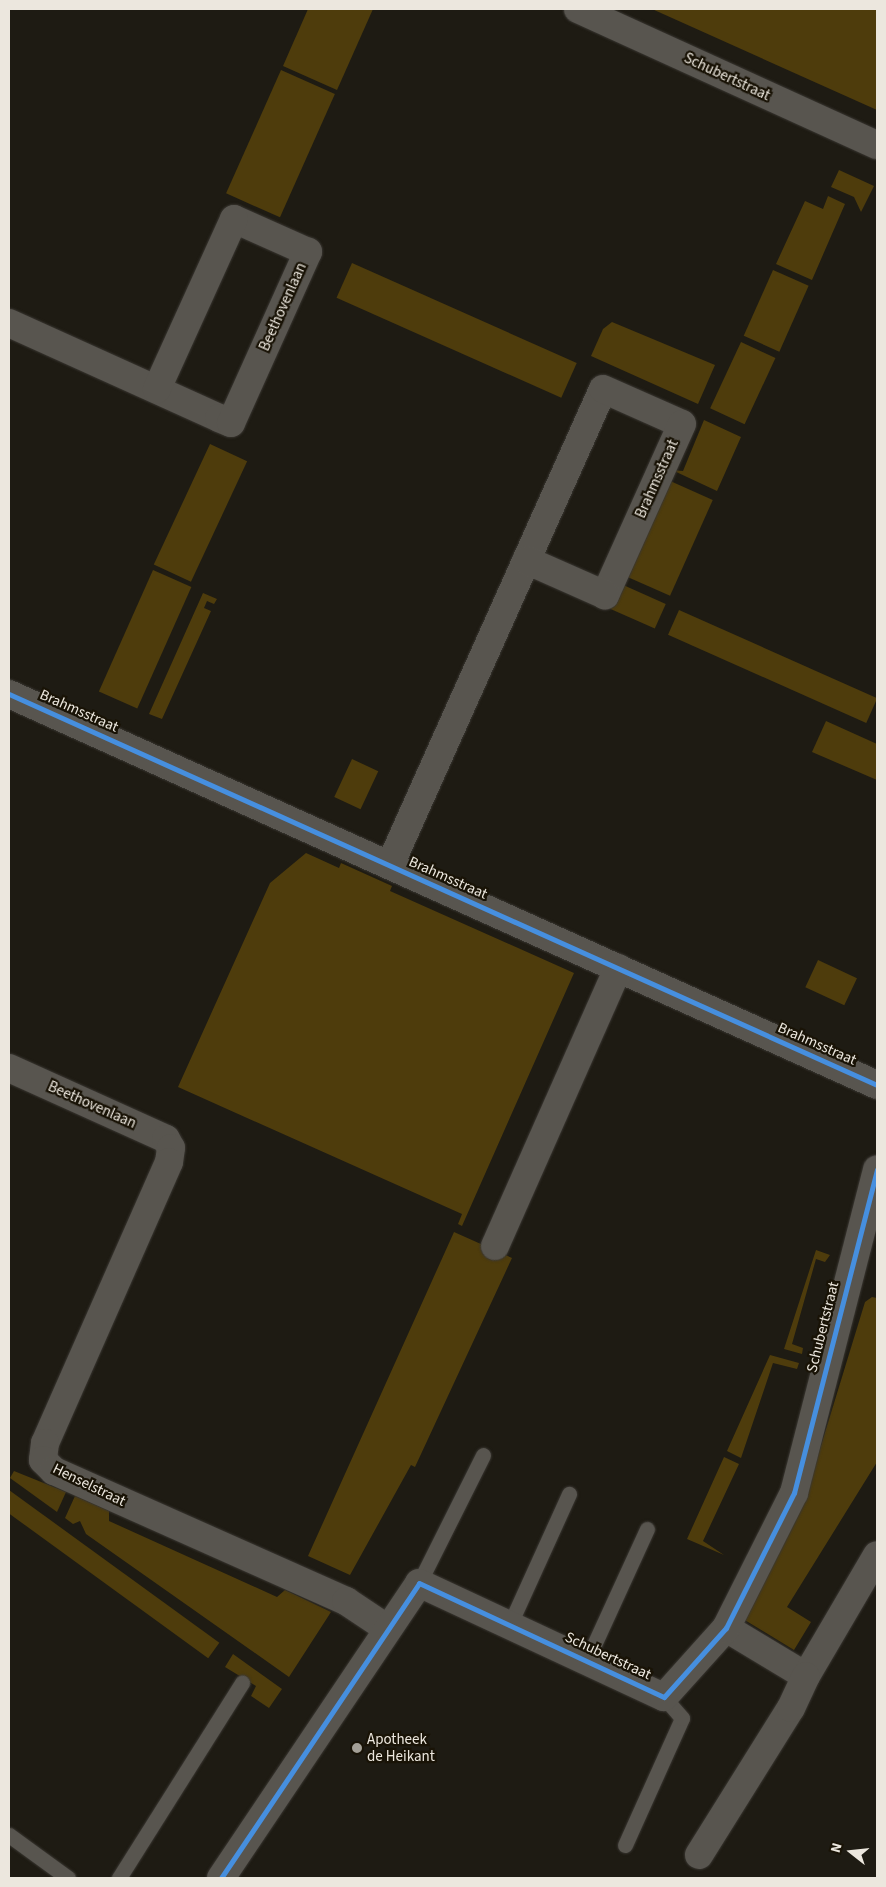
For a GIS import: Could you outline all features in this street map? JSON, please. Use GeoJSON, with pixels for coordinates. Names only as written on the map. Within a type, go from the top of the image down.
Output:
{"type":"FeatureCollection","features":[{"type":"Feature","properties":{"kind":"street","name":"Schubertstraat"},"geometry":{"type":"LineString","coordinates":[[578,9],[877,145]]}},
{"type":"Feature","properties":{"kind":"street","name":"Beethovenlaan"},"geometry":{"type":"LineString","coordinates":[[9,323],[231,423],[308,252],[234,219],[157,389]]}},
{"type":"Feature","properties":{"kind":"street","name":"Brahmsstraat"},"geometry":{"type":"LineString","coordinates":[[390,865],[526,560],[603,389],[682,424],[605,595],[526,560]]}},
{"type":"Feature","properties":{"kind":"street","name":"Brahmsstraat"},"geometry":{"type":"LineString","coordinates":[[9,694],[877,1085]]}},
{"type":"Feature","properties":{"kind":"street"},"geometry":{"type":"LineString","coordinates":[[495,1246],[618,968]]}},
{"type":"Feature","properties":{"kind":"street","name":"Beethovenlaan"},"geometry":{"type":"LineString","coordinates":[[9,1068],[166,1139],[171,1148]]}},
{"type":"Feature","properties":{"kind":"street","name":"Henselstraat"},"geometry":{"type":"LineString","coordinates":[[171,1148],[169,1162],[45,1443],[43,1460],[54,1471],[346,1601],[388,1629]]}},
{"type":"Feature","properties":{"kind":"street","name":"Schubertstraat"},"geometry":{"type":"LineString","coordinates":[[419,1583],[664,1697],[726,1628],[794,1493],[873,1198],[877,1169]]}},
{"type":"Feature","properties":{"kind":"street"},"geometry":{"type":"LineString","coordinates":[[699,1855],[791,1708],[806,1676],[877,1555]]}},
{"type":"Feature","properties":{"kind":"street"},"geometry":{"type":"LineString","coordinates":[[220,1878],[419,1583]]}},
{"type":"Feature","properties":{"kind":"street"},"geometry":{"type":"LineString","coordinates":[[726,1628],[806,1676]]}},
{"type":"Feature","properties":{"kind":"lane"},"geometry":{"type":"LineString","coordinates":[[419,1583],[483,1455]]}},
{"type":"Feature","properties":{"kind":"lane"},"geometry":{"type":"LineString","coordinates":[[510,1624],[569,1494]]}},
{"type":"Feature","properties":{"kind":"lane"},"geometry":{"type":"LineString","coordinates":[[587,1660],[647,1529]]}},
{"type":"Feature","properties":{"kind":"lane"},"geometry":{"type":"LineString","coordinates":[[119,1878],[242,1683]]}},
{"type":"Feature","properties":{"kind":"lane"},"geometry":{"type":"LineString","coordinates":[[625,1845],[682,1718],[664,1697]]}},
{"type":"Feature","properties":{"kind":"lane"},"geometry":{"type":"LineString","coordinates":[[9,1835],[68,1878]]}},
{"type":"Feature","properties":{"kind":"shaded area"},"geometry":{"type":"Polygon","coordinates":[[[308,9],[373,9],[337,90],[283,66],[308,9]]]}},
{"type":"Feature","properties":{"kind":"shaded area"},"geometry":{"type":"Polygon","coordinates":[[[652,9],[877,9],[877,110],[652,9]]]}},
{"type":"Feature","properties":{"kind":"shaded area"},"geometry":{"type":"Polygon","coordinates":[[[281,70],[335,94],[280,217],[226,193],[281,70]]]}},
{"type":"Feature","properties":{"kind":"shaded area"},"geometry":{"type":"Polygon","coordinates":[[[839,170],[874,186],[861,212],[854,197],[831,187],[839,170]]]}},
{"type":"Feature","properties":{"kind":"shaded area"},"geometry":{"type":"Polygon","coordinates":[[[828,196],[845,204],[812,280],[776,264],[805,201],[823,209],[828,196]]]}},
{"type":"Feature","properties":{"kind":"shaded area"},"geometry":{"type":"Polygon","coordinates":[[[352,263],[577,363],[561,398],[337,298],[352,263]]]}},
{"type":"Feature","properties":{"kind":"shaded area"},"geometry":{"type":"Polygon","coordinates":[[[773,270],[809,286],[779,352],[744,336],[773,270]]]}},
{"type":"Feature","properties":{"kind":"shaded area"},"geometry":{"type":"Polygon","coordinates":[[[612,322],[715,365],[698,404],[591,356],[603,329],[612,322]]]}},
{"type":"Feature","properties":{"kind":"shaded area"},"geometry":{"type":"Polygon","coordinates":[[[741,342],[775,358],[745,424],[710,408],[741,342]]]}},
{"type":"Feature","properties":{"kind":"shaded area"},"geometry":{"type":"Polygon","coordinates":[[[704,420],[741,437],[717,491],[672,470],[683,471],[704,420]]]}},
{"type":"Feature","properties":{"kind":"shaded area"},"geometry":{"type":"Polygon","coordinates":[[[210,444],[247,461],[191,582],[154,565],[210,444]]]}},
{"type":"Feature","properties":{"kind":"shaded area"},"geometry":{"type":"Polygon","coordinates":[[[668,480],[713,500],[670,596],[625,576],[668,480]]]}},
{"type":"Feature","properties":{"kind":"shaded area"},"geometry":{"type":"Polygon","coordinates":[[[153,570],[191,587],[137,709],[99,692],[153,570]]]}},
{"type":"Feature","properties":{"kind":"shaded area"},"geometry":{"type":"Polygon","coordinates":[[[621,584],[666,604],[655,629],[610,609],[621,584]]]}},
{"type":"Feature","properties":{"kind":"shaded area"},"geometry":{"type":"Polygon","coordinates":[[[203,593],[217,599],[214,604],[207,601],[204,608],[211,611],[162,719],[149,714],[203,593]]]}},
{"type":"Feature","properties":{"kind":"shaded area"},"geometry":{"type":"Polygon","coordinates":[[[679,610],[877,698],[866,723],[668,635],[679,610]]]}},
{"type":"Feature","properties":{"kind":"shaded area"},"geometry":{"type":"Polygon","coordinates":[[[826,721],[877,744],[877,780],[812,752],[826,721]]]}},
{"type":"Feature","properties":{"kind":"shaded area"},"geometry":{"type":"Polygon","coordinates":[[[352,759],[378,771],[361,809],[334,797],[352,759]]]}},
{"type":"Feature","properties":{"kind":"shaded area"},"geometry":{"type":"Polygon","coordinates":[[[306,853],[339,868],[341,863],[392,886],[390,891],[574,973],[462,1226],[458,1224],[462,1214],[178,1087],[270,883],[306,853]]]}},
{"type":"Feature","properties":{"kind":"shaded area"},"geometry":{"type":"Polygon","coordinates":[[[818,960],[857,978],[844,1005],[805,987],[818,960]]]}},
{"type":"Feature","properties":{"kind":"shaded area"},"geometry":{"type":"Polygon","coordinates":[[[454,1232],[512,1258],[415,1467],[411,1465],[350,1575],[308,1556],[454,1232]]]}},
{"type":"Feature","properties":{"kind":"shaded area"},"geometry":{"type":"Polygon","coordinates":[[[816,1250],[830,1255],[825,1262],[816,1259],[792,1344],[803,1348],[802,1354],[784,1349],[816,1250]]]}},
{"type":"Feature","properties":{"kind":"shaded area"},"geometry":{"type":"Polygon","coordinates":[[[872,1297],[877,1298],[877,1462],[787,1607],[811,1622],[794,1650],[743,1619],[815,1465],[865,1302],[872,1297]]]}},
{"type":"Feature","properties":{"kind":"shaded area"},"geometry":{"type":"Polygon","coordinates":[[[770,1355],[799,1363],[797,1369],[773,1363],[741,1458],[727,1451],[770,1355]]]}},
{"type":"Feature","properties":{"kind":"shaded area"},"geometry":{"type":"Polygon","coordinates":[[[724,1457],[739,1464],[703,1541],[724,1555],[687,1539],[724,1457]]]}},
{"type":"Feature","properties":{"kind":"shaded area"},"geometry":{"type":"Polygon","coordinates":[[[14,1471],[66,1492],[57,1512],[10,1478],[14,1471]]]}},
{"type":"Feature","properties":{"kind":"shaded area"},"geometry":{"type":"Polygon","coordinates":[[[9,1490],[219,1643],[208,1658],[9,1513],[9,1490]]]}},
{"type":"Feature","properties":{"kind":"shaded area"},"geometry":{"type":"Polygon","coordinates":[[[75,1496],[109,1511],[109,1521],[277,1597],[285,1590],[331,1612],[289,1677],[86,1534],[80,1521],[73,1524],[65,1518],[75,1496]]]}},
{"type":"Feature","properties":{"kind":"shaded area"},"geometry":{"type":"Polygon","coordinates":[[[233,1654],[282,1689],[269,1708],[251,1696],[256,1686],[225,1667],[233,1654]]]}},
{"type":"Feature","properties":{"kind":"cycle path"},"geometry":{"type":"LineString","coordinates":[[9,694],[877,1085]]}},
{"type":"Feature","properties":{"kind":"cycle path"},"geometry":{"type":"LineString","coordinates":[[221,1878],[419,1583],[664,1697],[726,1628],[794,1493],[877,1169]]}},
{"type":"Feature","properties":{"kind":"place","name":"Apotheek de Heikant"},"geometry":{"type":"Point","coordinates":[357,1748]}}]}
